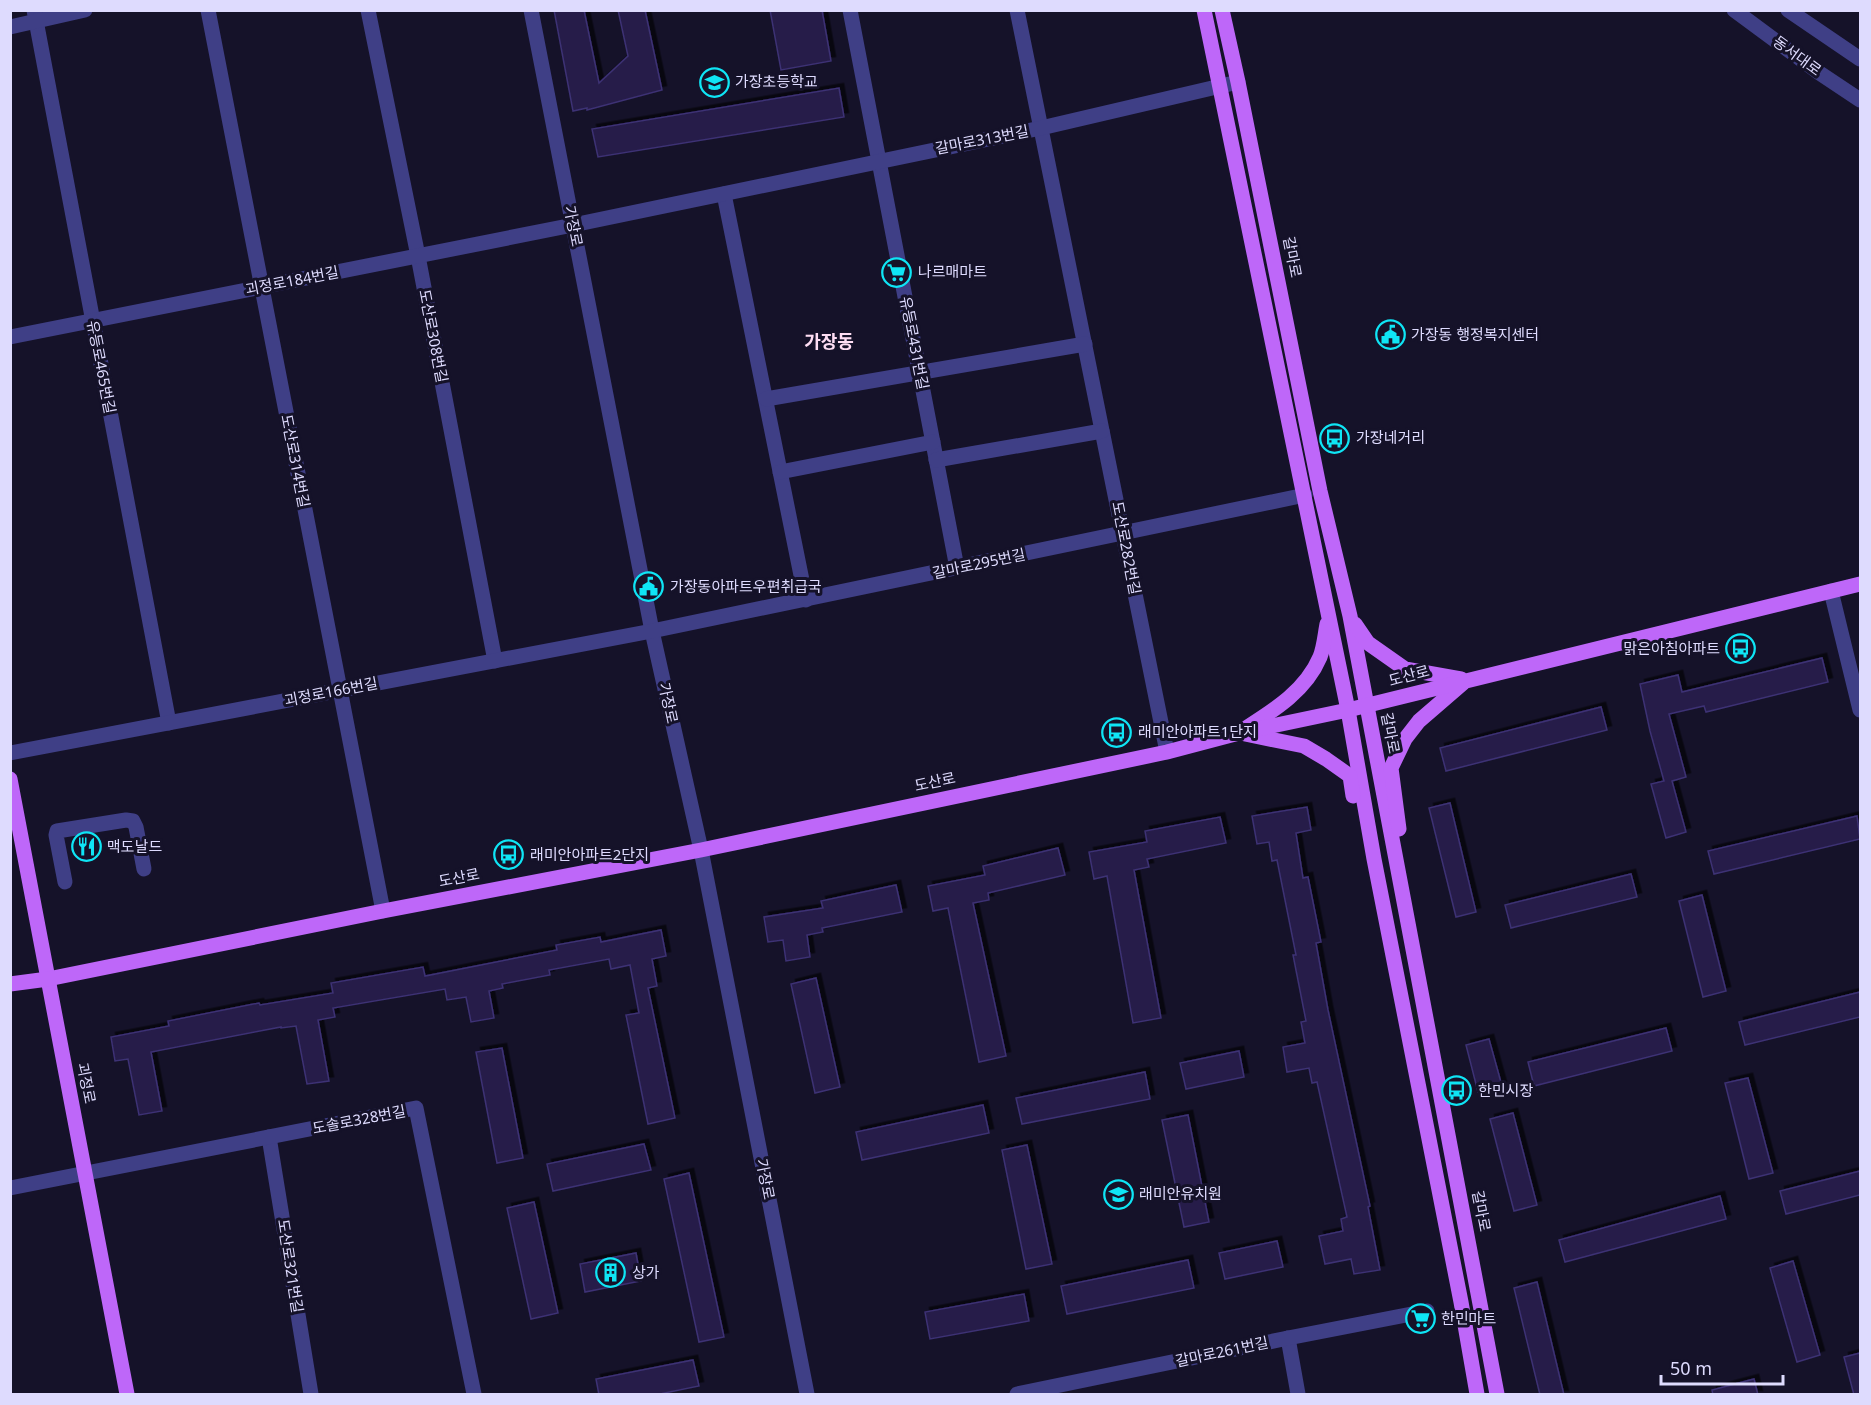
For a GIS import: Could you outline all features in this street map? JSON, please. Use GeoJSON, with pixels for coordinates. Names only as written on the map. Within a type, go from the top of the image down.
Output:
{"type":"FeatureCollection","features":[{"type":"Feature","properties":{"kind":"main road"},"geometry":{"type":"LineString","coordinates":[[1204,10],[1348,710],[1374,858],[1461,1302],[1477,1395]]}},
{"type":"Feature","properties":{"kind":"main road","name":"갈마로"},"geometry":{"type":"LineString","coordinates":[[1222,10],[1320,490],[1350,616],[1497,1395]]}},
{"type":"Feature","properties":{"kind":"main road","name":"도산로"},"geometry":{"type":"LineString","coordinates":[[10,984],[48,979],[700,850],[1167,752],[1239,733],[1367,706],[1860,584]]}},
{"type":"Feature","properties":{"kind":"main road"},"geometry":{"type":"LineString","coordinates":[[1350,616],[1368,643],[1405,669],[1467,680]]}},
{"type":"Feature","properties":{"kind":"main road"},"geometry":{"type":"LineString","coordinates":[[1239,733],[1278,708],[1304,685],[1320,656],[1328,617]]}},
{"type":"Feature","properties":{"kind":"main road"},"geometry":{"type":"LineString","coordinates":[[1394,851],[1400,827],[1391,768],[1405,739],[1419,721],[1467,680]]}},
{"type":"Feature","properties":{"kind":"main road"},"geometry":{"type":"LineString","coordinates":[[1239,733],[1304,746],[1350,776],[1357,820],[1374,858]]}},
{"type":"Feature","properties":{"kind":"main road","name":"괴정로"},"geometry":{"type":"LineString","coordinates":[[10,778],[127,1395]]}},
{"type":"Feature","properties":{"kind":"street"},"geometry":{"type":"LineString","coordinates":[[10,27],[35,16],[85,10]]}},
{"type":"Feature","properties":{"kind":"street","name":"도산로314번길"},"geometry":{"type":"LineString","coordinates":[[208,10],[383,911]]}},
{"type":"Feature","properties":{"kind":"street","name":"도산로308번길"},"geometry":{"type":"LineString","coordinates":[[368,10],[418,256],[495,661]]}},
{"type":"Feature","properties":{"kind":"street","name":"가장로"},"geometry":{"type":"LineString","coordinates":[[531,10],[652,631],[700,850],[807,1395]]}},
{"type":"Feature","properties":{"kind":"street","name":"유등로431번길"},"geometry":{"type":"LineString","coordinates":[[850,10],[957,568]]}},
{"type":"Feature","properties":{"kind":"street","name":"도산로282번길"},"geometry":{"type":"LineString","coordinates":[[1017,10],[1167,752]]}},
{"type":"Feature","properties":{"kind":"street","name":"동서대로"},"geometry":{"type":"LineString","coordinates":[[1734,10],[1860,100]]}},
{"type":"Feature","properties":{"kind":"street"},"geometry":{"type":"LineString","coordinates":[[1788,10],[1860,59]]}},
{"type":"Feature","properties":{"kind":"street","name":"유등로465번길"},"geometry":{"type":"LineString","coordinates":[[35,16],[169,723]]}},
{"type":"Feature","properties":{"kind":"street","name":"갈마로313번길"},"geometry":{"type":"LineString","coordinates":[[573,225],[1041,128],[1238,82]]}},
{"type":"Feature","properties":{"kind":"street"},"geometry":{"type":"LineString","coordinates":[[724,194],[806,600]]}},
{"type":"Feature","properties":{"kind":"street","name":"괴정로184번길"},"geometry":{"type":"LineString","coordinates":[[10,337],[573,225]]}},
{"type":"Feature","properties":{"kind":"street"},"geometry":{"type":"LineString","coordinates":[[766,399],[1084,344]]}},
{"type":"Feature","properties":{"kind":"street"},"geometry":{"type":"LineString","coordinates":[[936,460],[1102,430]]}},
{"type":"Feature","properties":{"kind":"street"},"geometry":{"type":"LineString","coordinates":[[780,472],[933,442]]}},
{"type":"Feature","properties":{"kind":"street","name":"갈마로295번길"},"geometry":{"type":"LineString","coordinates":[[652,631],[1305,495]]}},
{"type":"Feature","properties":{"kind":"street"},"geometry":{"type":"LineString","coordinates":[[1831,591],[1860,710]]}},
{"type":"Feature","properties":{"kind":"street","name":"괴정로166번길"},"geometry":{"type":"LineString","coordinates":[[10,753],[652,631]]}},
{"type":"Feature","properties":{"kind":"street"},"geometry":{"type":"LineString","coordinates":[[65,882],[57,831],[126,820],[133,821],[144,869]]}},
{"type":"Feature","properties":{"kind":"street","name":"도솔로328번길"},"geometry":{"type":"LineString","coordinates":[[10,1188],[416,1108],[474,1395]]}},
{"type":"Feature","properties":{"kind":"street","name":"도산로321번길"},"geometry":{"type":"LineString","coordinates":[[269,1137],[311,1395]]}},
{"type":"Feature","properties":{"kind":"street","name":"갈마로261번길"},"geometry":{"type":"LineString","coordinates":[[1017,1395],[1427,1311]]}},
{"type":"Feature","properties":{"kind":"street"},"geometry":{"type":"LineString","coordinates":[[1288,1338],[1297,1388]]}},
{"type":"Feature","properties":{"kind":"building"},"geometry":{"type":"Polygon","coordinates":[[[554,10],[584,10],[599,83],[628,56],[618,10],[645,10],[662,90],[587,110],[587,108],[573,111],[554,10]]]}},
{"type":"Feature","properties":{"kind":"building"},"geometry":{"type":"Polygon","coordinates":[[[770,10],[822,10],[831,61],[781,70],[770,10]]]}},
{"type":"Feature","properties":{"kind":"building"},"geometry":{"type":"Polygon","coordinates":[[[839,88],[844,117],[598,157],[592,129],[839,88]]]}},
{"type":"Feature","properties":{"kind":"building"},"geometry":{"type":"Polygon","coordinates":[[[1822,658],[1828,682],[1706,712],[1704,706],[1669,714],[1686,777],[1672,781],[1686,832],[1666,838],[1651,784],[1664,781],[1640,684],[1678,675],[1682,692],[1822,658]]]}},
{"type":"Feature","properties":{"kind":"building"},"geometry":{"type":"Polygon","coordinates":[[[1601,707],[1607,730],[1446,771],[1440,748],[1601,707]]]}},
{"type":"Feature","properties":{"kind":"building"},"geometry":{"type":"Polygon","coordinates":[[[1450,803],[1476,912],[1456,917],[1429,808],[1450,803]]]}},
{"type":"Feature","properties":{"kind":"building"},"geometry":{"type":"Polygon","coordinates":[[[1307,807],[1311,830],[1296,833],[1303,878],[1308,877],[1321,942],[1316,943],[1328,1010],[1370,1206],[1368,1207],[1380,1270],[1354,1274],[1351,1259],[1325,1264],[1319,1236],[1343,1231],[1341,1219],[1347,1217],[1317,1082],[1312,1083],[1309,1068],[1287,1072],[1283,1047],[1305,1043],[1301,1022],[1306,1021],[1293,955],[1296,955],[1277,860],[1272,861],[1269,842],[1257,844],[1252,816],[1307,807]]]}},
{"type":"Feature","properties":{"kind":"building"},"geometry":{"type":"Polygon","coordinates":[[[1857,816],[1860,839],[1714,874],[1708,851],[1857,816]]]}},
{"type":"Feature","properties":{"kind":"building"},"geometry":{"type":"Polygon","coordinates":[[[1220,817],[1226,843],[1147,859],[1149,867],[1134,870],[1161,1018],[1133,1023],[1107,876],[1094,879],[1089,852],[1147,842],[1145,831],[1220,817]]]}},
{"type":"Feature","properties":{"kind":"building"},"geometry":{"type":"Polygon","coordinates":[[[1058,848],[1065,875],[988,893],[989,900],[973,903],[1006,1056],[979,1062],[948,908],[933,911],[928,886],[985,875],[983,866],[1058,848]]]}},
{"type":"Feature","properties":{"kind":"building"},"geometry":{"type":"Polygon","coordinates":[[[1631,874],[1637,897],[1511,928],[1505,905],[1631,874]]]}},
{"type":"Feature","properties":{"kind":"building"},"geometry":{"type":"Polygon","coordinates":[[[896,885],[902,912],[822,928],[823,932],[807,935],[810,957],[786,961],[783,940],[768,942],[764,917],[823,908],[821,901],[896,885]]]}},
{"type":"Feature","properties":{"kind":"building"},"geometry":{"type":"Polygon","coordinates":[[[1702,895],[1726,991],[1703,997],[1679,901],[1702,895]]]}},
{"type":"Feature","properties":{"kind":"building"},"geometry":{"type":"Polygon","coordinates":[[[661,930],[666,956],[652,959],[657,986],[648,988],[675,1118],[648,1124],[626,1015],[639,1013],[630,965],[611,969],[609,959],[549,970],[550,975],[502,984],[503,988],[489,991],[494,1018],[471,1022],[466,997],[447,1000],[445,989],[333,1008],[335,1017],[318,1020],[329,1081],[307,1084],[296,1026],[151,1052],[162,1111],[139,1115],[128,1059],[115,1061],[111,1037],[169,1026],[168,1021],[259,1003],[260,1005],[333,993],[331,983],[423,967],[425,976],[557,950],[556,945],[600,937],[601,942],[661,930]]]}},
{"type":"Feature","properties":{"kind":"building"},"geometry":{"type":"Polygon","coordinates":[[[816,978],[840,1087],[815,1093],[791,984],[816,978]]]}},
{"type":"Feature","properties":{"kind":"building"},"geometry":{"type":"Polygon","coordinates":[[[1860,992],[1860,1017],[1745,1045],[1739,1022],[1860,992]]]}},
{"type":"Feature","properties":{"kind":"building"},"geometry":{"type":"Polygon","coordinates":[[[1666,1028],[1672,1051],[1534,1086],[1528,1062],[1666,1028]]]}},
{"type":"Feature","properties":{"kind":"building"},"geometry":{"type":"Polygon","coordinates":[[[1489,1039],[1502,1086],[1478,1092],[1466,1045],[1489,1039]]]}},
{"type":"Feature","properties":{"kind":"building"},"geometry":{"type":"Polygon","coordinates":[[[502,1048],[523,1158],[497,1163],[476,1052],[502,1048]]]}},
{"type":"Feature","properties":{"kind":"building"},"geometry":{"type":"Polygon","coordinates":[[[1239,1051],[1244,1077],[1186,1089],[1180,1063],[1239,1051]]]}},
{"type":"Feature","properties":{"kind":"building"},"geometry":{"type":"Polygon","coordinates":[[[1145,1072],[1150,1099],[1022,1124],[1016,1098],[1145,1072]]]}},
{"type":"Feature","properties":{"kind":"building"},"geometry":{"type":"Polygon","coordinates":[[[1748,1078],[1773,1173],[1749,1179],[1725,1083],[1748,1078]]]}},
{"type":"Feature","properties":{"kind":"building"},"geometry":{"type":"Polygon","coordinates":[[[983,1105],[989,1133],[862,1160],[856,1132],[983,1105]]]}},
{"type":"Feature","properties":{"kind":"building"},"geometry":{"type":"Polygon","coordinates":[[[1513,1113],[1537,1205],[1514,1211],[1490,1119],[1513,1113]]]}},
{"type":"Feature","properties":{"kind":"building"},"geometry":{"type":"Polygon","coordinates":[[[1188,1115],[1209,1222],[1184,1227],[1162,1120],[1188,1115]]]}},
{"type":"Feature","properties":{"kind":"building"},"geometry":{"type":"Polygon","coordinates":[[[644,1144],[651,1170],[553,1191],[547,1164],[644,1144]]]}},
{"type":"Feature","properties":{"kind":"building"},"geometry":{"type":"Polygon","coordinates":[[[1027,1145],[1052,1264],[1026,1269],[1002,1150],[1027,1145]]]}},
{"type":"Feature","properties":{"kind":"building"},"geometry":{"type":"Polygon","coordinates":[[[1860,1171],[1860,1195],[1786,1214],[1780,1191],[1860,1171]]]}},
{"type":"Feature","properties":{"kind":"building"},"geometry":{"type":"Polygon","coordinates":[[[689,1173],[724,1337],[699,1342],[664,1179],[689,1173]]]}},
{"type":"Feature","properties":{"kind":"building"},"geometry":{"type":"Polygon","coordinates":[[[1720,1196],[1726,1219],[1565,1262],[1559,1240],[1720,1196]]]}},
{"type":"Feature","properties":{"kind":"building"},"geometry":{"type":"Polygon","coordinates":[[[534,1202],[558,1313],[531,1319],[507,1208],[534,1202]]]}},
{"type":"Feature","properties":{"kind":"building"},"geometry":{"type":"Polygon","coordinates":[[[1277,1241],[1283,1267],[1225,1279],[1219,1253],[1277,1241]]]}},
{"type":"Feature","properties":{"kind":"building","name":"상가"},"geometry":{"type":"Polygon","coordinates":[[[636,1253],[641,1281],[585,1292],[580,1264],[636,1253]]]}},
{"type":"Feature","properties":{"kind":"building"},"geometry":{"type":"Polygon","coordinates":[[[1188,1260],[1194,1288],[1067,1314],[1061,1286],[1188,1260]]]}},
{"type":"Feature","properties":{"kind":"building"},"geometry":{"type":"Polygon","coordinates":[[[1793,1261],[1820,1355],[1797,1362],[1770,1268],[1793,1261]]]}},
{"type":"Feature","properties":{"kind":"building"},"geometry":{"type":"Polygon","coordinates":[[[1537,1282],[1564,1395],[1540,1395],[1514,1288],[1537,1282]]]}},
{"type":"Feature","properties":{"kind":"building"},"geometry":{"type":"Polygon","coordinates":[[[1024,1294],[1029,1321],[930,1339],[925,1312],[1024,1294]]]}},
{"type":"Feature","properties":{"kind":"building"},"geometry":{"type":"Polygon","coordinates":[[[1860,1353],[1860,1395],[1854,1395],[1844,1357],[1860,1353]]]}},
{"type":"Feature","properties":{"kind":"building"},"geometry":{"type":"Polygon","coordinates":[[[693,1360],[699,1386],[655,1395],[599,1395],[596,1379],[693,1360]]]}},
{"type":"Feature","properties":{"kind":"building"},"geometry":{"type":"Polygon","coordinates":[[[1754,1379],[1758,1395],[1713,1395],[1712,1390],[1754,1379]]]}},
{"type":"Feature","properties":{"kind":"place","name":"가장초등학교"},"geometry":{"type":"Point","coordinates":[714,82]}},
{"type":"Feature","properties":{"kind":"place","name":"나르매마트"},"geometry":{"type":"Point","coordinates":[897,272]}},
{"type":"Feature","properties":{"kind":"place","name":"가장동 행정복지센터"},"geometry":{"type":"Point","coordinates":[1390,335]}},
{"type":"Feature","properties":{"kind":"place","name":"가장네거리"},"geometry":{"type":"Point","coordinates":[1335,438]}},
{"type":"Feature","properties":{"kind":"place","name":"가장동아파트우편취급국"},"geometry":{"type":"Point","coordinates":[649,587]}},
{"type":"Feature","properties":{"kind":"place","name":"맑은아침아파트"},"geometry":{"type":"Point","coordinates":[1741,649]}},
{"type":"Feature","properties":{"kind":"place","name":"래미안아파트1단지"},"geometry":{"type":"Point","coordinates":[1117,732]}},
{"type":"Feature","properties":{"kind":"place","name":"맥도날드"},"geometry":{"type":"Point","coordinates":[86,847]}},
{"type":"Feature","properties":{"kind":"place","name":"래미안아파트2단지"},"geometry":{"type":"Point","coordinates":[509,855]}},
{"type":"Feature","properties":{"kind":"place","name":"한민시장"},"geometry":{"type":"Point","coordinates":[1457,1091]}},
{"type":"Feature","properties":{"kind":"place","name":"래미안유치원"},"geometry":{"type":"Point","coordinates":[1118,1194]}},
{"type":"Feature","properties":{"kind":"place","name":"상가"},"geometry":{"type":"Point","coordinates":[611,1273]}},
{"type":"Feature","properties":{"kind":"place","name":"한민마트"},"geometry":{"type":"Point","coordinates":[1420,1319]}},
{"type":"Feature","properties":{"kind":"district","name":"가장동"},"geometry":{"type":"Point","coordinates":[829,342]}}]}
